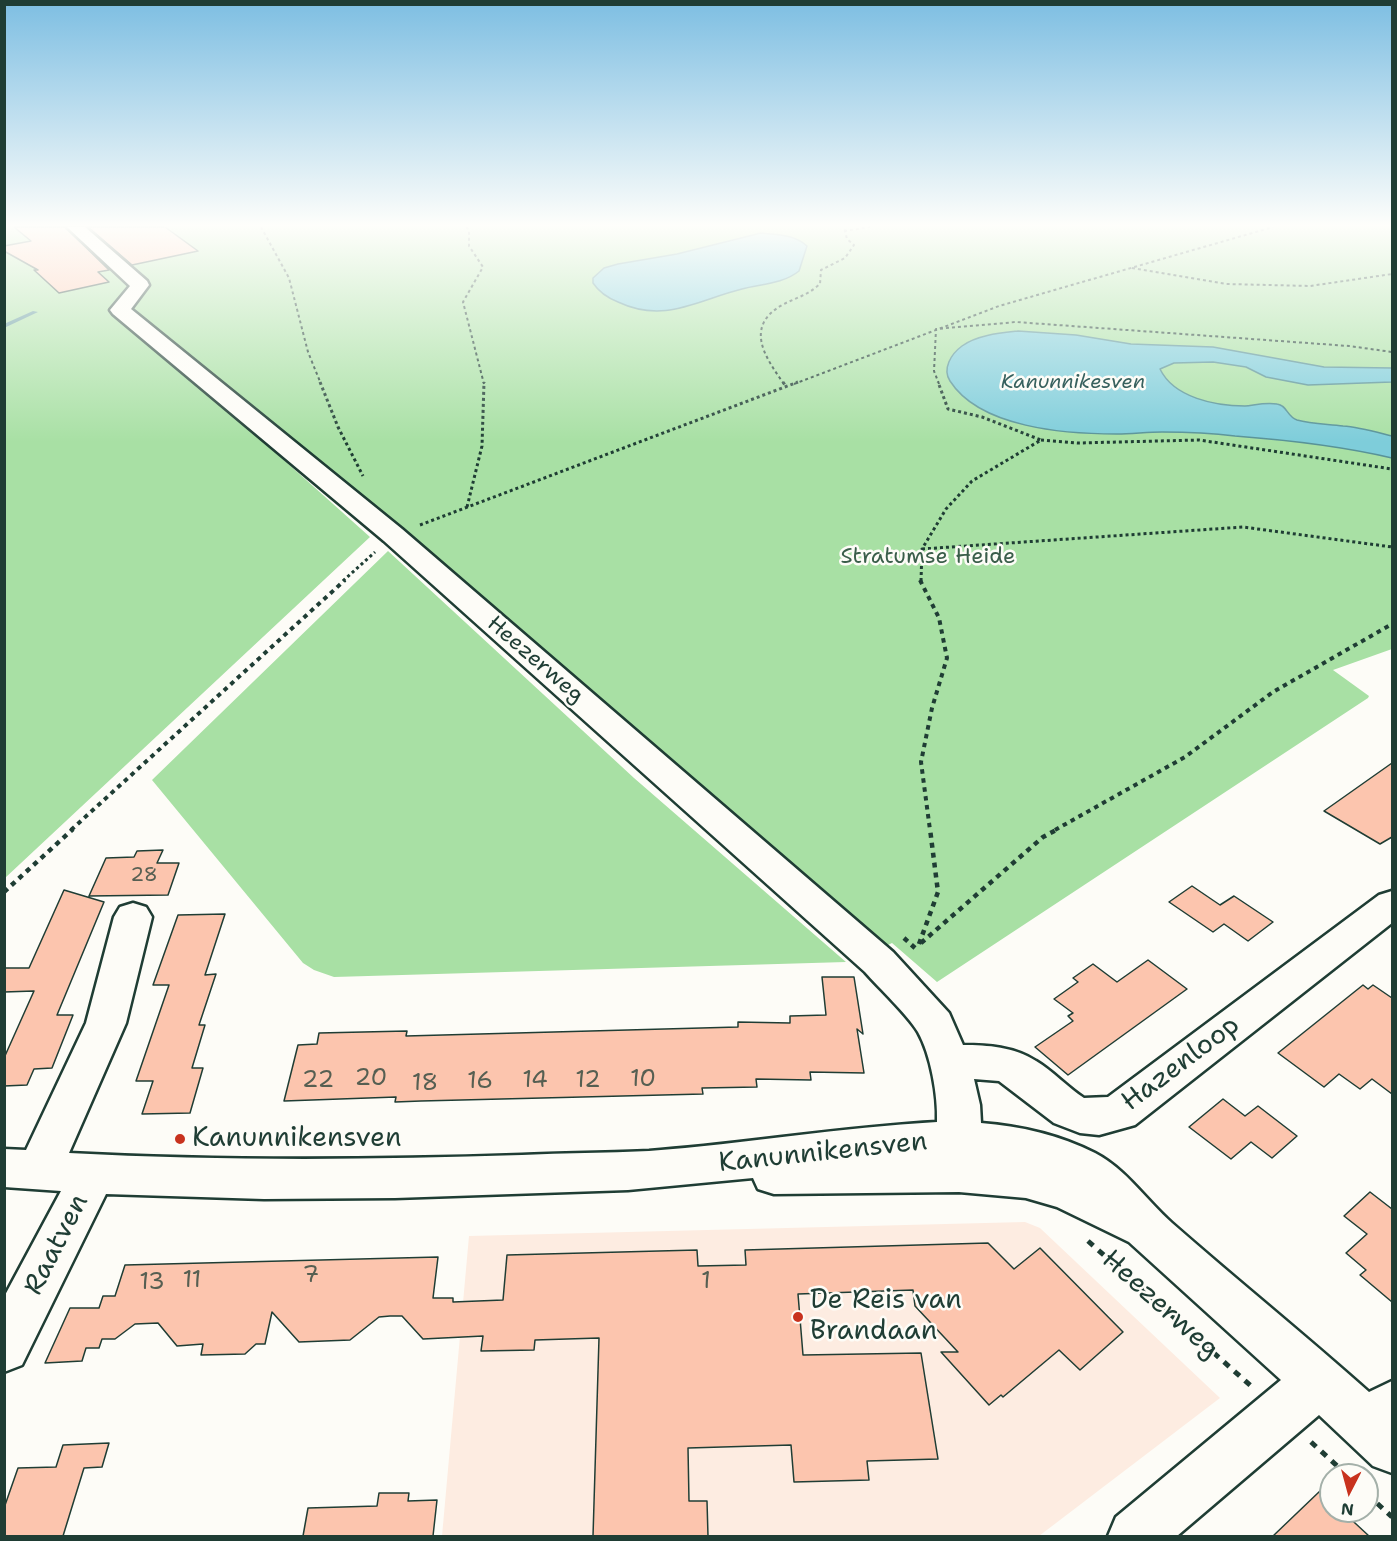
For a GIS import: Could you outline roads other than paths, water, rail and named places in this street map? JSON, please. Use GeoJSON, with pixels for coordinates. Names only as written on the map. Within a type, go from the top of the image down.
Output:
{"type":"FeatureCollection","features":[{"type":"Feature","properties":{"kind":"street","name":"Heezerweg"},"geometry":{"type":"LineString","coordinates":[[129,299],[120,310],[393,535],[879,962],[935,1024],[949,1062],[959,1105],[960,1157],[1068,1190],[1146,1228],[1319,1380],[1385,1426]]}},
{"type":"Feature","properties":{"kind":"street","name":"Hazenloop"},"geometry":{"type":"LineString","coordinates":[[949,1062],[994,1063],[1008,1066],[1022,1073],[1053,1100],[1072,1111],[1091,1117],[1120,1112],[1392,904]]}},
{"type":"Feature","properties":{"kind":"street","name":"Kanunnikensven"},"geometry":{"type":"LineString","coordinates":[[133,917],[106,1023],[22,1169],[93,1175],[339,1180],[686,1167],[753,1175],[960,1157]]}},
{"type":"Feature","properties":{"kind":"street","name":"Raatven"},"geometry":{"type":"LineString","coordinates":[[4,1348],[93,1175]]}},
{"type":"Feature","properties":{"kind":"street"},"geometry":{"type":"LineString","coordinates":[[1135,1536],[1282,1414],[1319,1380]]}},
{"type":"Feature","properties":{"kind":"water"},"geometry":{"type":"Polygon","coordinates":[[[611,299],[711,299],[681,308],[651,311],[611,299]]]}},
{"type":"Feature","properties":{"kind":"water","name":"Kanunnikesven"},"geometry":{"type":"Polygon","coordinates":[[[1018,331],[1076,335],[1131,344],[1213,347],[1324,367],[1392,368],[1392,382],[1308,385],[1266,377],[1246,367],[1213,362],[1174,363],[1160,369],[1175,387],[1209,402],[1245,406],[1277,404],[1283,406],[1297,420],[1355,427],[1392,436],[1392,458],[1314,444],[1217,434],[1156,432],[1117,434],[1050,430],[1003,418],[982,409],[964,397],[950,381],[947,367],[954,353],[968,342],[989,335],[1018,331]]]}},
{"type":"Feature","properties":{"kind":"waterway"},"geometry":{"type":"LineString","coordinates":[[4,326],[35,312]]}},
{"type":"Feature","properties":{"kind":"place","name":"Kanunnikensven"},"geometry":{"type":"Point","coordinates":[180,1139]}},
{"type":"Feature","properties":{"kind":"place","name":"De Reis van Brandaan"},"geometry":{"type":"Point","coordinates":[798,1317]}},
{"type":"Feature","properties":{"kind":"park label","name":"Stratumse Heide"},"geometry":{"type":"Point","coordinates":[928,557]}}]}
